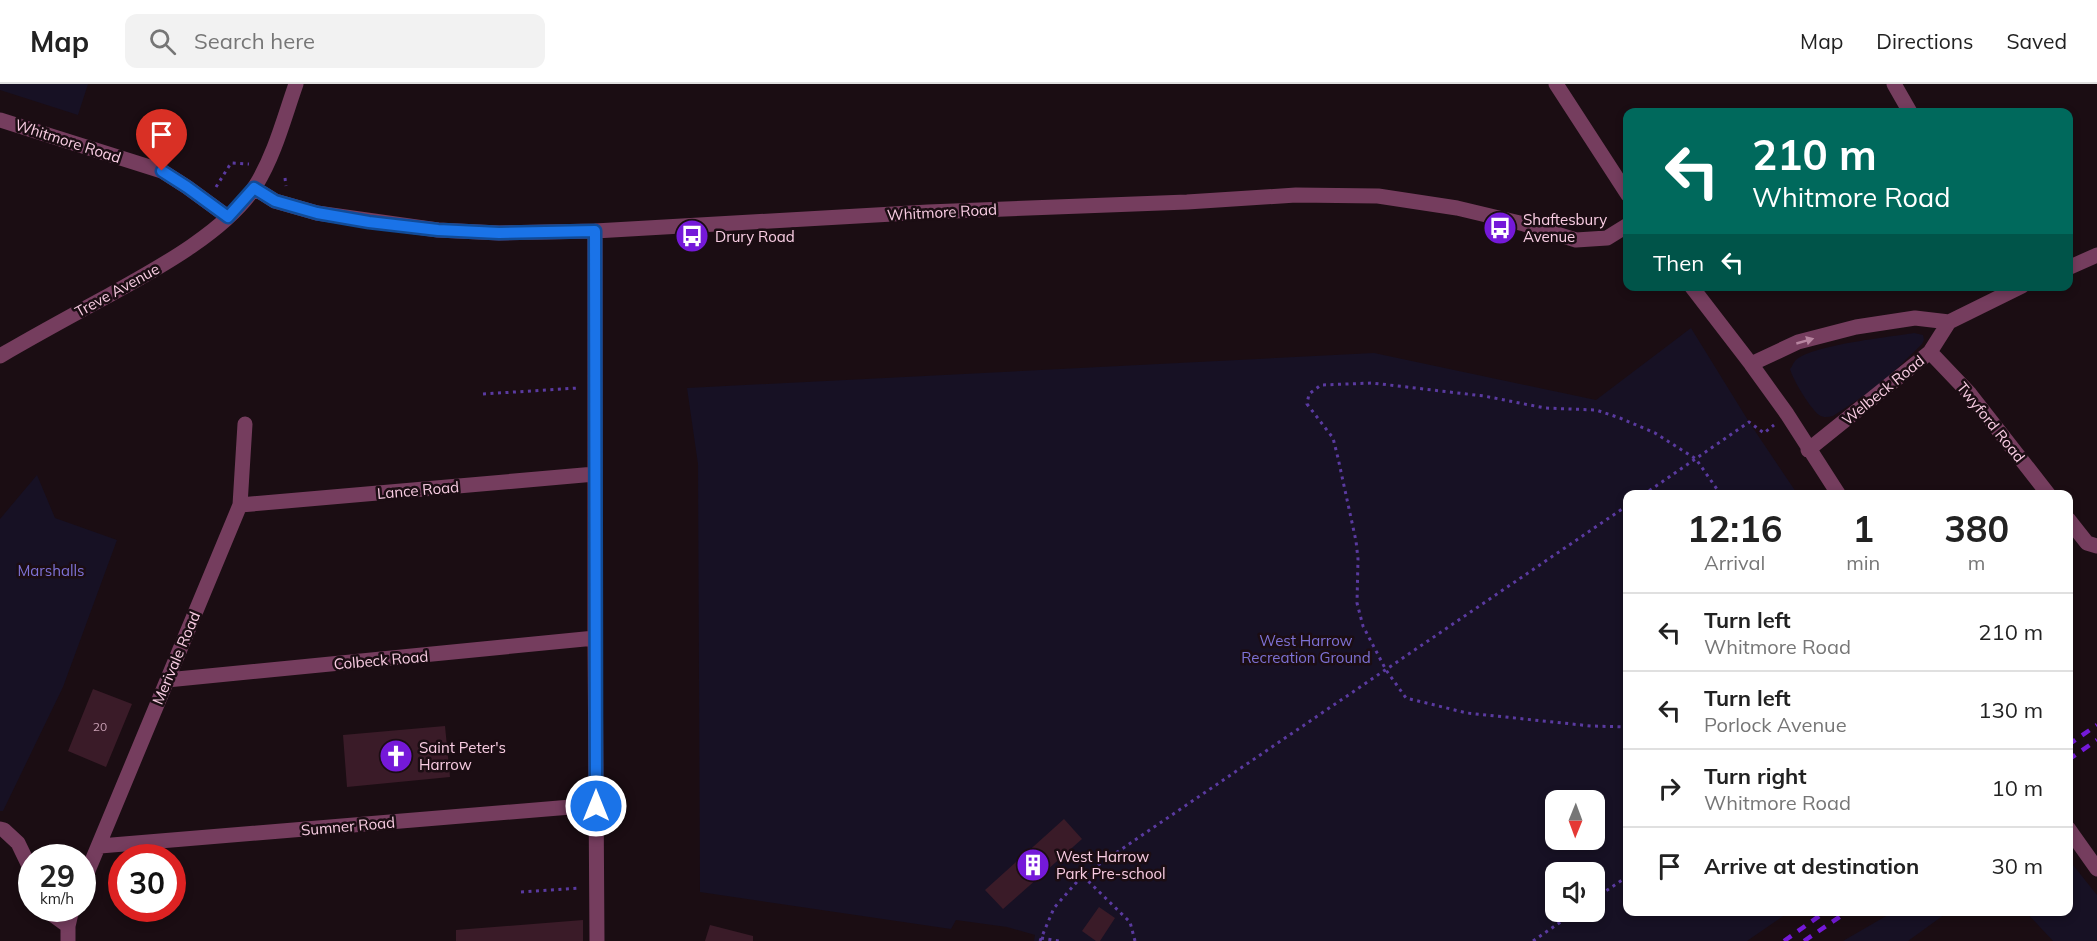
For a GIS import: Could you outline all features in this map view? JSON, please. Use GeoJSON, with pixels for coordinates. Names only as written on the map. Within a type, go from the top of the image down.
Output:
{"type":"FeatureCollection","features":[{"type":"Feature","properties":{"kind":"street","name":"Treve Avenue"},"geometry":{"type":"LineString","coordinates":[[0,356],[157,269],[228,217],[254,188],[269,160],[296,84]]}},
{"type":"Feature","properties":{"kind":"street"},"geometry":{"type":"LineString","coordinates":[[1556,84],[1623,187]]}},
{"type":"Feature","properties":{"kind":"street"},"geometry":{"type":"LineString","coordinates":[[1894,84],[1908,108]]}},
{"type":"Feature","properties":{"kind":"street","name":"Whitmore Road"},"geometry":{"type":"LineString","coordinates":[[0,120],[162,171],[228,217]]}},
{"type":"Feature","properties":{"kind":"street","name":"Whitmore Road"},"geometry":{"type":"LineString","coordinates":[[254,188],[275,201],[307,210],[369,222],[438,230],[499,233],[595,231],[928,212],[1187,202],[1296,195],[1378,196],[1457,208],[1524,224],[1576,240],[1607,238],[1623,228]]}},
{"type":"Feature","properties":{"kind":"street"},"geometry":{"type":"LineString","coordinates":[[595,231],[597,941]]}},
{"type":"Feature","properties":{"kind":"street"},"geometry":{"type":"LineString","coordinates":[[2073,266],[2097,255]]}},
{"type":"Feature","properties":{"kind":"street"},"geometry":{"type":"LineString","coordinates":[[1695,291],[1787,414],[1836,490]]}},
{"type":"Feature","properties":{"kind":"street"},"geometry":{"type":"LineString","coordinates":[[1751,364],[1798,342],[1856,327],[1914,318],[1949,322],[2000,291]]}},
{"type":"Feature","properties":{"kind":"street","name":"Welbeck Road"},"geometry":{"type":"LineString","coordinates":[[1808,450],[1930,352],[1949,322]]}},
{"type":"Feature","properties":{"kind":"street","name":"Twyford Road"},"geometry":{"type":"LineString","coordinates":[[1930,352],[1970,394],[2045,490]]}},
{"type":"Feature","properties":{"kind":"street","name":"Merivale Road"},"geometry":{"type":"LineString","coordinates":[[96,855],[240,505],[245,424]]}},
{"type":"Feature","properties":{"kind":"street","name":"Lance Road"},"geometry":{"type":"LineString","coordinates":[[240,505],[595,474]]}},
{"type":"Feature","properties":{"kind":"street"},"geometry":{"type":"LineString","coordinates":[[2073,525],[2087,543],[2097,546]]}},
{"type":"Feature","properties":{"kind":"street","name":"Colbeck Road"},"geometry":{"type":"LineString","coordinates":[[167,680],[595,638]]}},
{"type":"Feature","properties":{"kind":"street","name":"Sumner Road"},"geometry":{"type":"LineString","coordinates":[[100,846],[596,806]]}},
{"type":"Feature","properties":{"kind":"street"},"geometry":{"type":"LineString","coordinates":[[0,829],[18,844]]}},
{"type":"Feature","properties":{"kind":"street"},"geometry":{"type":"LineString","coordinates":[[2073,835],[2097,869]]}},
{"type":"Feature","properties":{"kind":"street"},"geometry":{"type":"LineString","coordinates":[[59,922],[68,934]]}},
{"type":"Feature","properties":{"kind":"path"},"geometry":{"type":"LineString","coordinates":[[216,187],[231,163],[250,164]]}},
{"type":"Feature","properties":{"kind":"path"},"geometry":{"type":"LineString","coordinates":[[285,178],[286,186]]}},
{"type":"Feature","properties":{"kind":"path"},"geometry":{"type":"LineString","coordinates":[[1623,727],[1591,726],[1467,713],[1406,698],[1386,670],[1363,626],[1357,603],[1356,541],[1333,438],[1307,404],[1309,394],[1321,385],[1372,383],[1484,396],[1545,408],[1596,410],[1655,433],[1696,459],[1718,490]]}},
{"type":"Feature","properties":{"kind":"path"},"geometry":{"type":"LineString","coordinates":[[483,394],[595,387]]}},
{"type":"Feature","properties":{"kind":"path"},"geometry":{"type":"LineString","coordinates":[[1650,490],[1749,422],[1764,433],[1774,425]]}},
{"type":"Feature","properties":{"kind":"path"},"geometry":{"type":"LineString","coordinates":[[1059,941],[1041,939],[1054,908],[1082,876],[1623,508]]}},
{"type":"Feature","properties":{"kind":"path"},"geometry":{"type":"LineString","coordinates":[[1082,876],[1130,922],[1135,941]]}},
{"type":"Feature","properties":{"kind":"path"},"geometry":{"type":"LineString","coordinates":[[1605,892],[1623,879]]}},
{"type":"Feature","properties":{"kind":"path"},"geometry":{"type":"LineString","coordinates":[[521,892],[596,887]]}},
{"type":"Feature","properties":{"kind":"path"},"geometry":{"type":"LineString","coordinates":[[1533,941],[1561,922]]}},
{"type":"Feature","properties":{"kind":"green space"},"geometry":{"type":"Polygon","coordinates":[[[0,84],[88,84],[78,115],[0,90],[0,84]]]}},
{"type":"Feature","properties":{"kind":"green space","name":"West Harrow Recreation Ground"},"geometry":{"type":"Polygon","coordinates":[[[1691,328],[1749,422],[1795,490],[1623,490],[1623,916],[1783,916],[1747,941],[1034,941],[1035,935],[1007,927],[956,920],[951,929],[700,892],[698,464],[687,388],[1374,353],[1596,400],[1691,328]]]}},
{"type":"Feature","properties":{"kind":"green space"},"geometry":{"type":"Polygon","coordinates":[[[1914,333],[1923,335],[1922,344],[1880,385],[1833,416],[1823,417],[1815,411],[1802,394],[1790,369],[1803,355],[1817,350],[1851,342],[1914,333]]]}},
{"type":"Feature","properties":{"kind":"green space","name":"Marshalls"},"geometry":{"type":"Polygon","coordinates":[[[37,475],[55,518],[117,540],[63,687],[3,811],[0,811],[0,519],[37,475]]]}},
{"type":"Feature","properties":{"kind":"green space"},"geometry":{"type":"Polygon","coordinates":[[[2073,865],[2097,895],[2097,941],[2053,941],[2030,916],[2073,916],[2073,865]]]}},
{"type":"Feature","properties":{"kind":"green space"},"geometry":{"type":"Polygon","coordinates":[[[1886,916],[1942,916],[1908,941],[1843,941],[1886,916]]]}},
{"type":"Feature","properties":{"kind":"building"},"geometry":{"type":"Polygon","coordinates":[[[93,689],[132,704],[106,767],[68,751],[93,689]]]}},
{"type":"Feature","properties":{"kind":"building","name":"Saint Peter's Harrow"},"geometry":{"type":"Polygon","coordinates":[[[445,726],[450,777],[347,787],[343,735],[445,726]]]}},
{"type":"Feature","properties":{"kind":"building","name":"West Harrow Park Pre-school"},"geometry":{"type":"Polygon","coordinates":[[[1064,819],[1082,839],[1003,909],[985,890],[1064,819]]]}},
{"type":"Feature","properties":{"kind":"building"},"geometry":{"type":"Polygon","coordinates":[[[1099,907],[1115,918],[1100,941],[1096,941],[1082,931],[1099,907]]]}},
{"type":"Feature","properties":{"kind":"building"},"geometry":{"type":"Polygon","coordinates":[[[583,920],[583,941],[456,941],[456,930],[583,920]]]}},
{"type":"Feature","properties":{"kind":"building"},"geometry":{"type":"Polygon","coordinates":[[[710,925],[753,936],[753,941],[705,941],[710,925]]]}},
{"type":"Feature","properties":{"kind":"railway"},"geometry":{"type":"LineString","coordinates":[[2073,742],[2097,725]]}},
{"type":"Feature","properties":{"kind":"railway"},"geometry":{"type":"LineString","coordinates":[[2073,757],[2097,740]]}},
{"type":"Feature","properties":{"kind":"railway"},"geometry":{"type":"LineString","coordinates":[[1784,941],[1819,916]]}},
{"type":"Feature","properties":{"kind":"railway"},"geometry":{"type":"LineString","coordinates":[[1804,941],[1841,916]]}},
{"type":"Feature","properties":{"kind":"place","name":"Shaftesbury Avenue"},"geometry":{"type":"Point","coordinates":[1500,228]}},
{"type":"Feature","properties":{"kind":"place","name":"Drury Road"},"geometry":{"type":"Point","coordinates":[692,236]}},
{"type":"Feature","properties":{"kind":"place","name":"Saint Peter's Harrow"},"geometry":{"type":"Point","coordinates":[396,756]}},
{"type":"Feature","properties":{"kind":"place","name":"West Harrow Park Pre-school"},"geometry":{"type":"Point","coordinates":[1033,865]}},
{"type":"Feature","properties":{"kind":"route"},"geometry":{"type":"LineString","coordinates":[[162,171],[228,217],[254,188],[275,201],[317,213],[369,222],[438,230],[499,233],[595,231],[596,806]]}}]}
